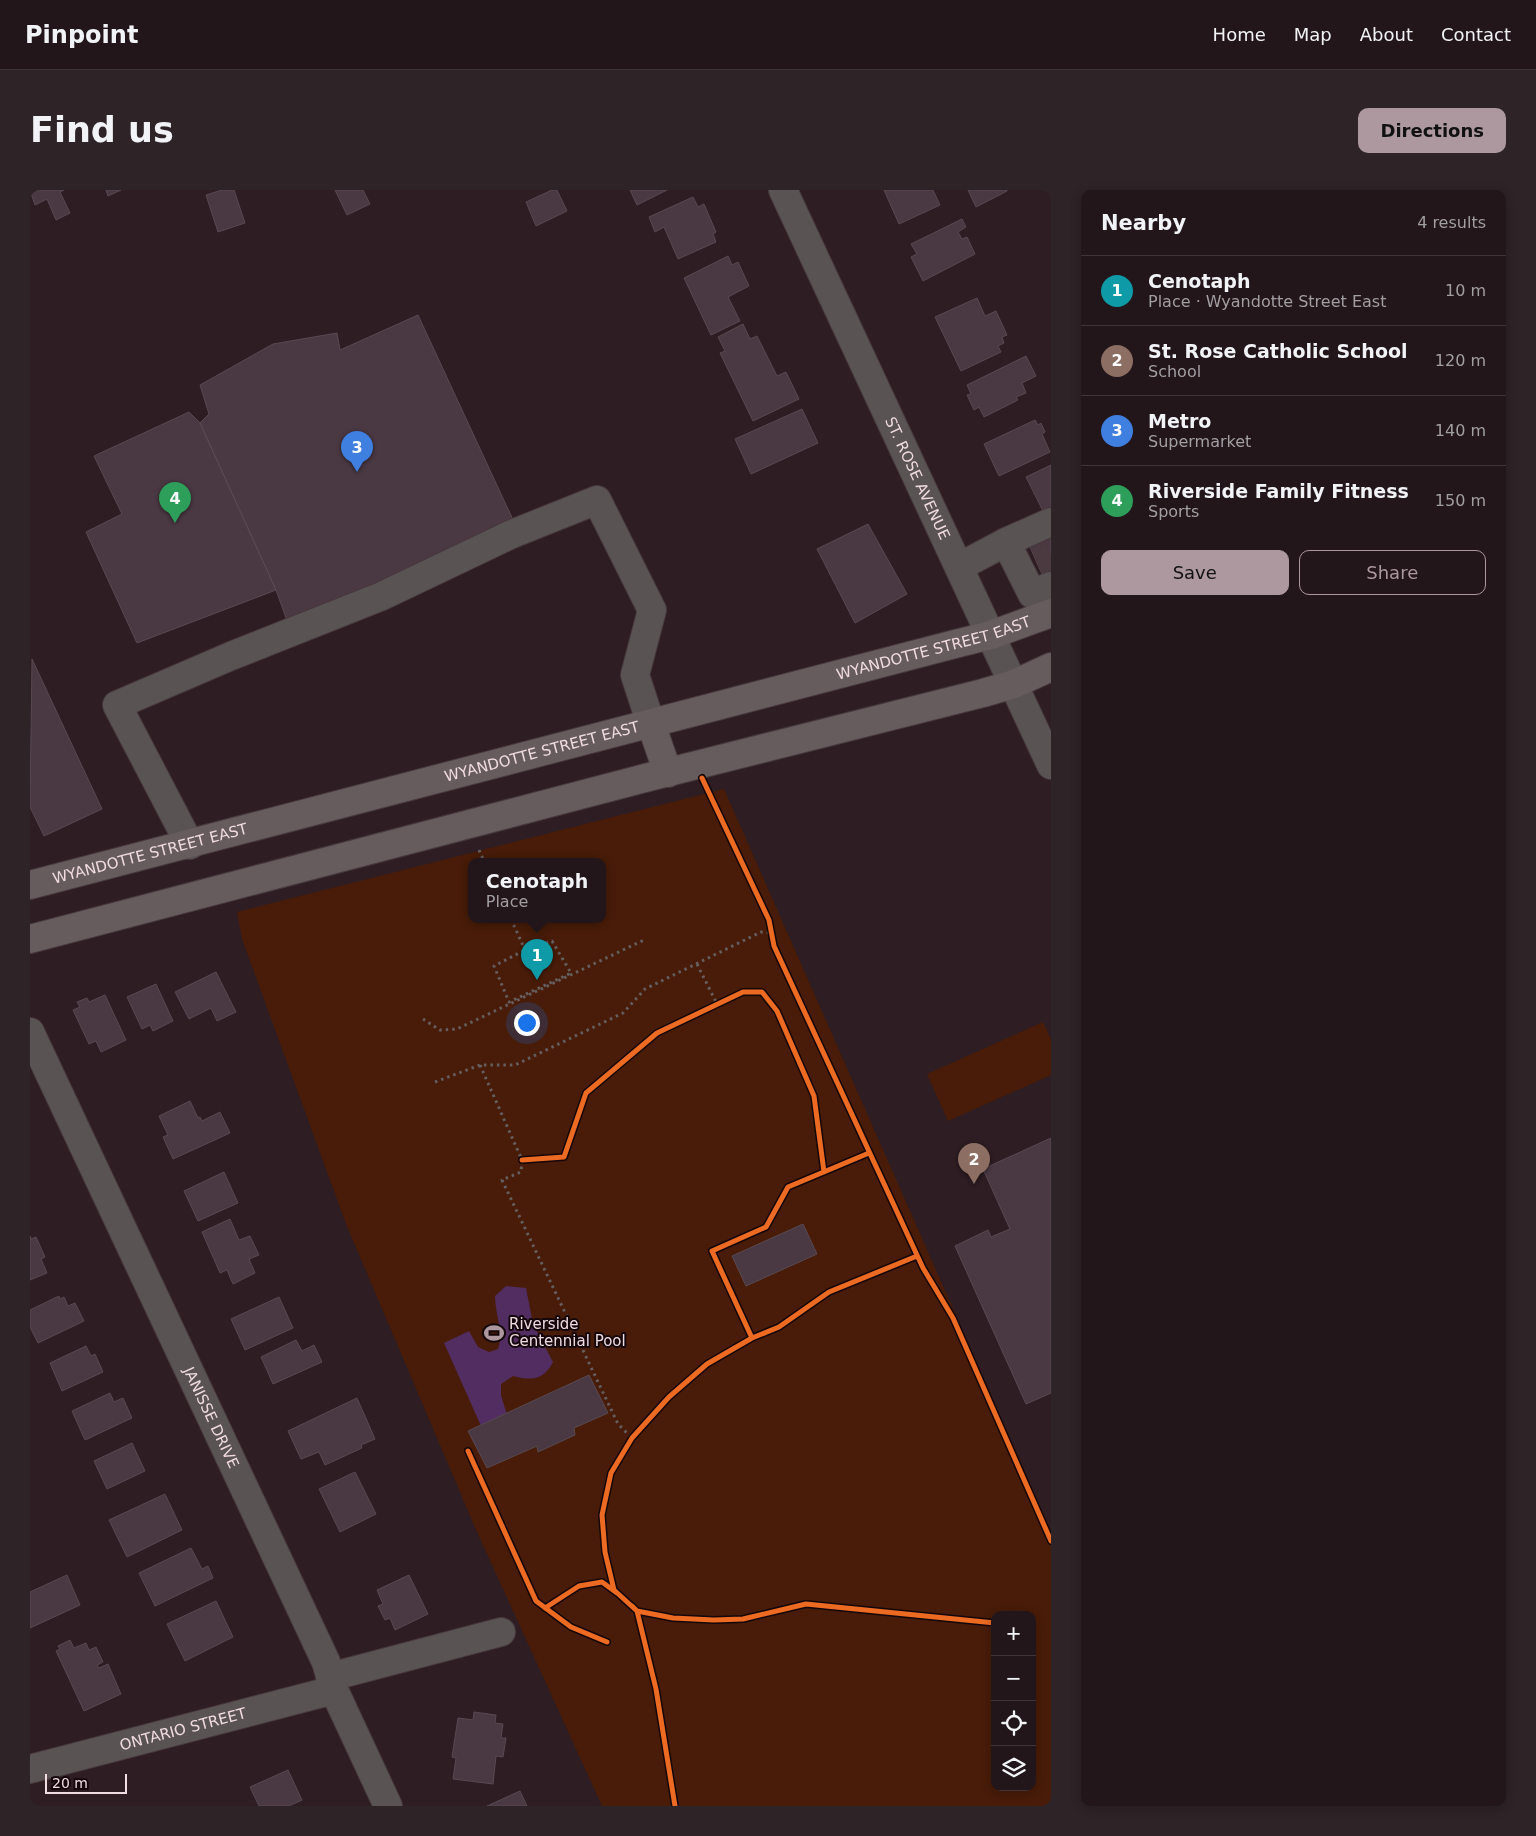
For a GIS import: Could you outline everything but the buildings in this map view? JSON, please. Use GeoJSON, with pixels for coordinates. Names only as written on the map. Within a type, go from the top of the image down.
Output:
{"type":"FeatureCollection","features":[{"type":"Feature","properties":{"kind":"main road","name":"WYANDOTTE STREET EAST"},"geometry":{"type":"LineString","coordinates":[[30,885],[190,845],[991,635],[1051,613]]}},
{"type":"Feature","properties":{"kind":"main road"},"geometry":{"type":"LineString","coordinates":[[30,939],[1014,684],[1051,668]]}},
{"type":"Feature","properties":{"kind":"main road"},"geometry":{"type":"LineString","coordinates":[[651,724],[668,773]]}},
{"type":"Feature","properties":{"kind":"street","name":"ST. ROSE AVENUE"},"geometry":{"type":"LineString","coordinates":[[783,190],[1051,765]]}},
{"type":"Feature","properties":{"kind":"street"},"geometry":{"type":"LineString","coordinates":[[190,845],[117,705],[382,596],[512,534],[597,500],[652,610],[635,675],[651,724]]}},
{"type":"Feature","properties":{"kind":"street"},"geometry":{"type":"LineString","coordinates":[[958,566],[1051,522]]}},
{"type":"Feature","properties":{"kind":"street"},"geometry":{"type":"LineString","coordinates":[[1006,542],[1028,566],[1032,594],[1051,586]]}},
{"type":"Feature","properties":{"kind":"street","name":"JANISSE DRIVE"},"geometry":{"type":"LineString","coordinates":[[30,1032],[322,1652],[332,1684],[388,1806]]}},
{"type":"Feature","properties":{"kind":"street","name":"ONTARIO STREET"},"geometry":{"type":"LineString","coordinates":[[30,1769],[332,1684],[501,1632]]}},
{"type":"Feature","properties":{"kind":"path"},"geometry":{"type":"LineString","coordinates":[[512,923],[525,950]]}},
{"type":"Feature","properties":{"kind":"path"},"geometry":{"type":"LineString","coordinates":[[770,926],[773,940]]}},
{"type":"Feature","properties":{"kind":"path"},"geometry":{"type":"LineString","coordinates":[[435,1082],[480,1065],[515,1065],[624,1013],[645,989],[761,932],[772,933]]}},
{"type":"Feature","properties":{"kind":"path"},"geometry":{"type":"LineString","coordinates":[[423,1019],[440,1030],[457,1029],[509,1002],[646,938]]}},
{"type":"Feature","properties":{"kind":"path"},"geometry":{"type":"LineString","coordinates":[[509,1002],[494,966],[525,950],[552,941],[572,973]]}},
{"type":"Feature","properties":{"kind":"path"},"geometry":{"type":"LineString","coordinates":[[697,964],[718,1004]]}},
{"type":"Feature","properties":{"kind":"path"},"geometry":{"type":"LineString","coordinates":[[709,1008],[726,1000]]}},
{"type":"Feature","properties":{"kind":"path"},"geometry":{"type":"LineString","coordinates":[[480,1065],[522,1160],[521,1172],[502,1180],[618,1424],[632,1438]]}},
{"type":"Feature","properties":{"kind":"path"},"geometry":{"type":"LineString","coordinates":[[522,1160],[530,1159]]}},
{"type":"Feature","properties":{"kind":"path"},"geometry":{"type":"LineString","coordinates":[[628,1445],[638,1431]]}},
{"type":"Feature","properties":{"kind":"shaded area"},"geometry":{"type":"Polygon","coordinates":[[[724,789],[1051,1531],[1051,1806],[602,1806],[477,1532],[346,1224],[242,939],[237,912],[724,789]]]}},
{"type":"Feature","properties":{"kind":"shaded area"},"geometry":{"type":"Polygon","coordinates":[[[1043,1022],[1051,1039],[1051,1075],[948,1121],[927,1074],[1043,1022]]]}},
{"type":"Feature","properties":{"kind":"shaded area"},"geometry":{"type":"Polygon","coordinates":[[[506,1286],[526,1288],[533,1324],[553,1362],[546,1372],[537,1378],[513,1376],[501,1384],[501,1395],[507,1415],[481,1426],[444,1343],[469,1331],[478,1347],[489,1352],[498,1349],[500,1330],[495,1296],[506,1286]]]}},
{"type":"Feature","properties":{"kind":"tunnel"},"geometry":{"type":"LineString","coordinates":[[1037,562],[1051,556]]}},
{"type":"Feature","properties":{"kind":"cycle path"},"geometry":{"type":"LineString","coordinates":[[702,778],[769,920],[774,946],[923,1268],[953,1318],[1051,1541]]}},
{"type":"Feature","properties":{"kind":"cycle path"},"geometry":{"type":"LineString","coordinates":[[522,1160],[564,1157],[586,1093],[657,1033],[743,992],[762,992],[777,1011],[814,1096],[824,1172]]}},
{"type":"Feature","properties":{"kind":"cycle path"},"geometry":{"type":"LineString","coordinates":[[752,1338],[712,1251],[766,1227],[788,1187],[869,1153]]}},
{"type":"Feature","properties":{"kind":"cycle path"},"geometry":{"type":"LineString","coordinates":[[675,1806],[656,1689],[637,1611],[614,1590],[605,1552],[602,1515],[611,1473],[632,1438],[669,1397],[707,1364],[752,1338],[779,1327],[829,1292],[917,1256]]}},
{"type":"Feature","properties":{"kind":"cycle path"},"geometry":{"type":"LineString","coordinates":[[468,1451],[536,1601],[571,1627],[607,1642]]}},
{"type":"Feature","properties":{"kind":"cycle path"},"geometry":{"type":"LineString","coordinates":[[545,1608],[579,1586],[602,1582],[617,1593]]}},
{"type":"Feature","properties":{"kind":"cycle path"},"geometry":{"type":"LineString","coordinates":[[632,1606],[637,1611],[673,1618],[714,1620],[743,1619],[806,1604],[991,1623]]}},
{"type":"Feature","properties":{"kind":"place","name":"Metro"},"geometry":{"type":"Point","coordinates":[357,472]}},
{"type":"Feature","properties":{"kind":"place","name":"Riverside Family Fitness"},"geometry":{"type":"Point","coordinates":[175,523]}},
{"type":"Feature","properties":{"kind":"place","name":"Cenotaph"},"geometry":{"type":"Point","coordinates":[537,980]}},
{"type":"Feature","properties":{"kind":"place","name":"St. Rose Catholic School"},"geometry":{"type":"Point","coordinates":[974,1184]}},
{"type":"Feature","properties":{"kind":"place","name":"Riverside Centennial Pool"},"geometry":{"type":"Point","coordinates":[494,1333]}}]}
